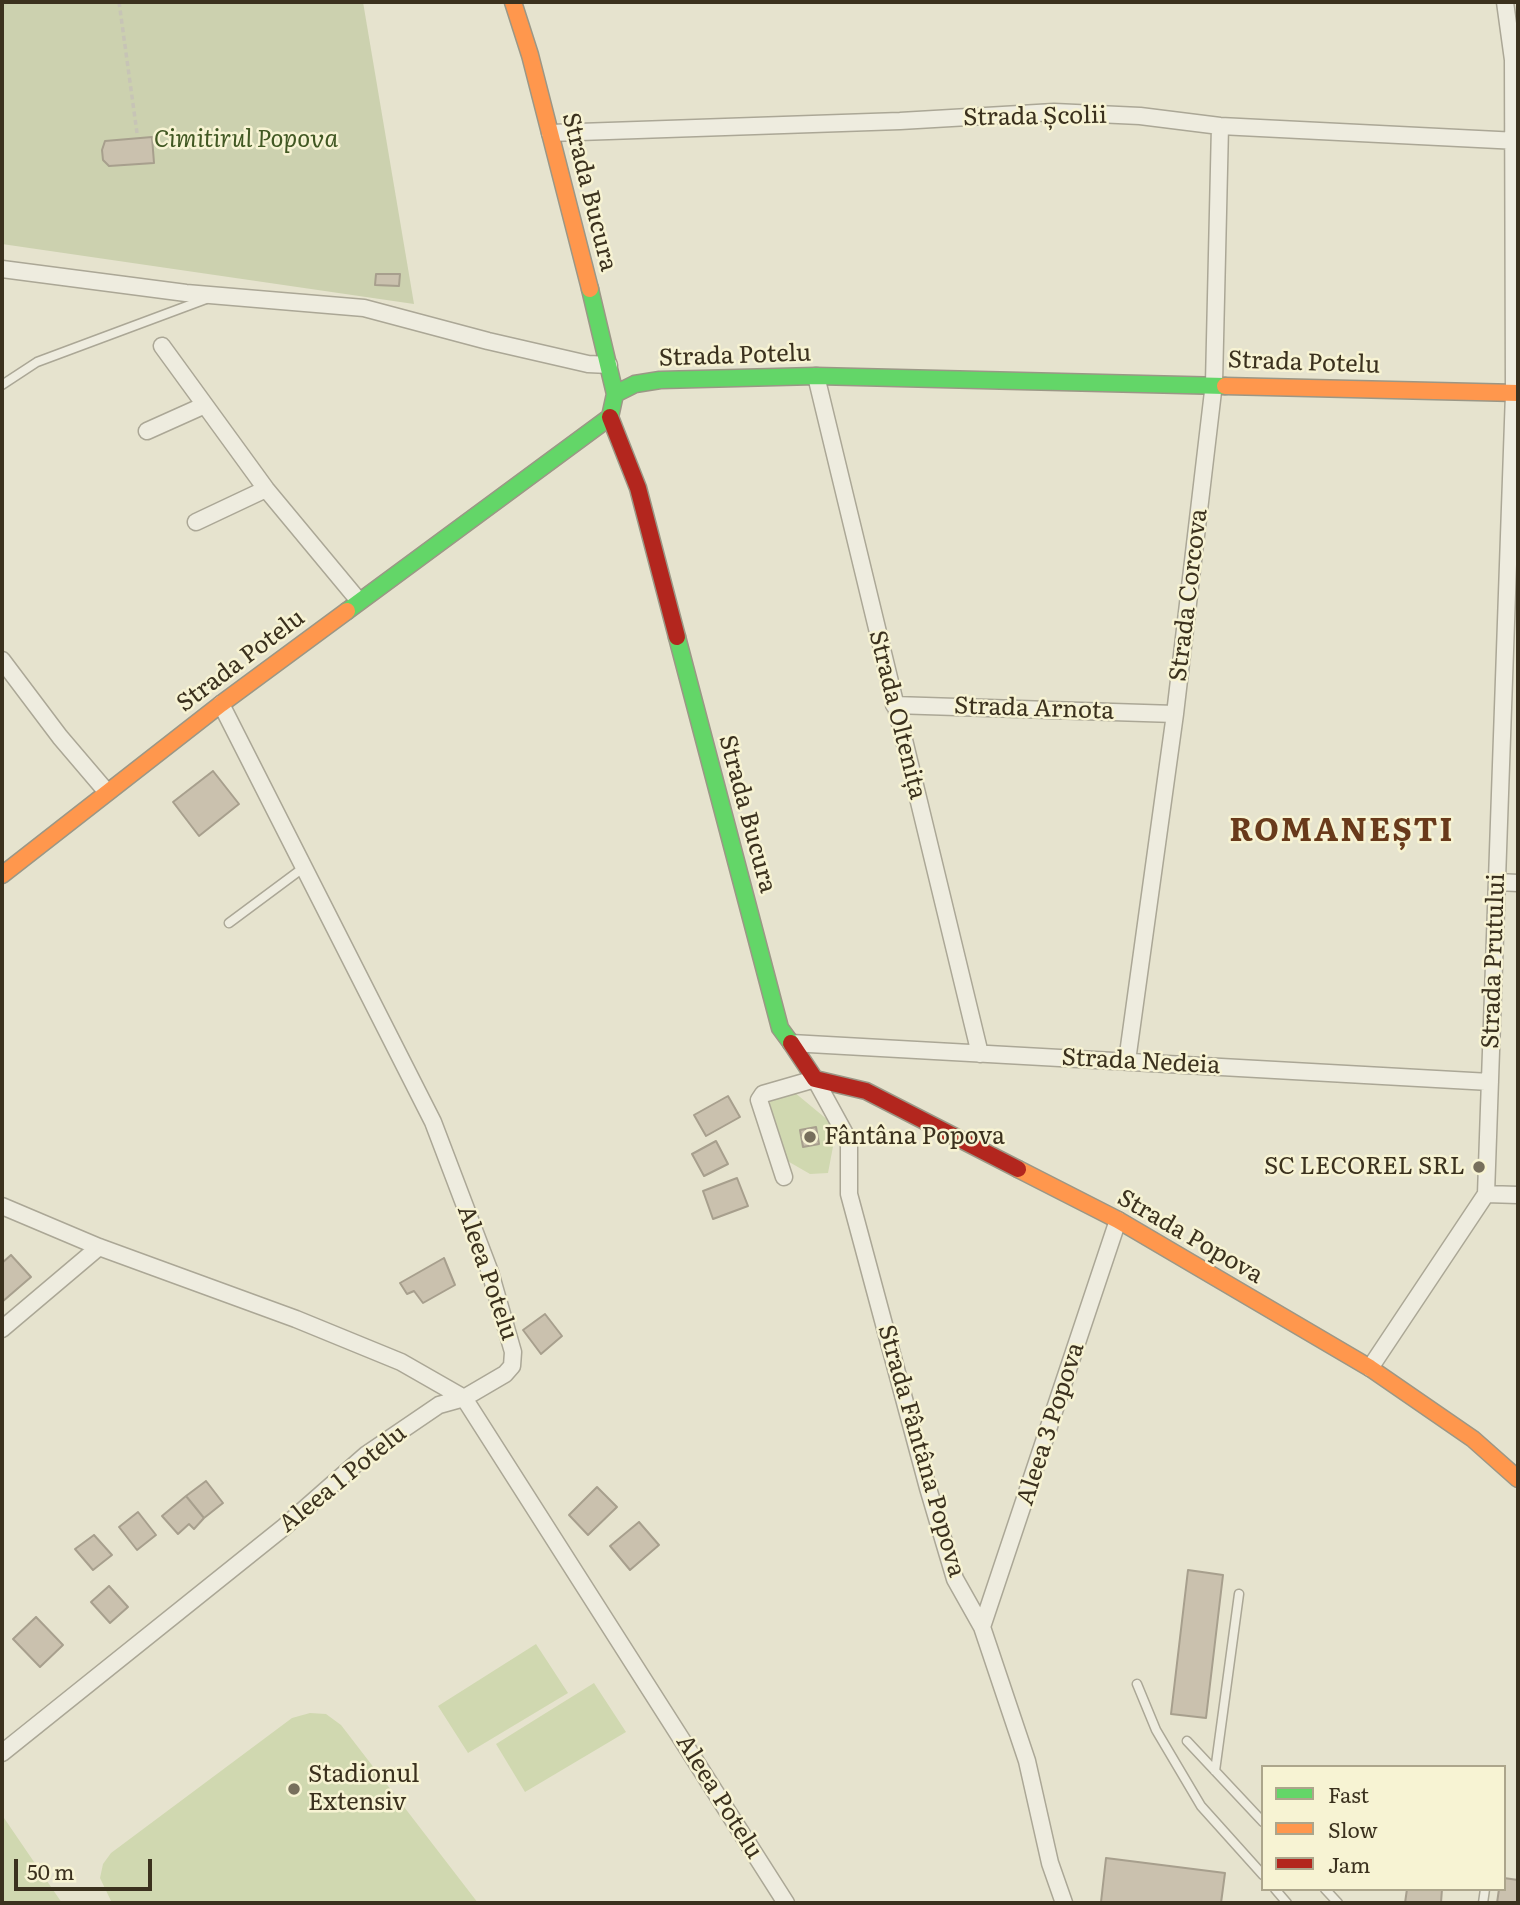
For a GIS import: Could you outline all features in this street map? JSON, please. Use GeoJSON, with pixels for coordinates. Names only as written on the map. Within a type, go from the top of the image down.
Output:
{"type":"FeatureCollection","features":[{"type":"Feature","properties":{"kind":"street","name":"Strada Bucura"},"geometry":{"type":"LineString","coordinates":[[513,2],[550,133],[615,394]]}},
{"type":"Feature","properties":{"kind":"street","name":"Strada Prutului"},"geometry":{"type":"LineString","coordinates":[[1486,1194],[1497,882],[1513,581],[1516,393],[1516,140],[1513,60],[1505,2]]}},
{"type":"Feature","properties":{"kind":"street","name":"Strada Școlii"},"geometry":{"type":"LineString","coordinates":[[550,133],[1054,112],[1140,116],[1220,126],[1516,140]]}},
{"type":"Feature","properties":{"kind":"street","name":"Strada Corcova"},"geometry":{"type":"LineString","coordinates":[[1127,1061],[1175,714],[1214,383],[1220,126]]}},
{"type":"Feature","properties":{"kind":"street"},"geometry":{"type":"LineString","coordinates":[[2,269],[216,295],[364,307],[501,344],[588,364],[609,365]]}},
{"type":"Feature","properties":{"kind":"street"},"geometry":{"type":"LineString","coordinates":[[162,346],[266,489],[359,601]]}},
{"type":"Feature","properties":{"kind":"street","name":"Strada Potelu"},"geometry":{"type":"LineString","coordinates":[[615,394],[635,384],[660,380],[816,376],[1214,383],[1516,393]]}},
{"type":"Feature","properties":{"kind":"street","name":"Strada Oltenița"},"geometry":{"type":"LineString","coordinates":[[816,376],[980,1054]]}},
{"type":"Feature","properties":{"kind":"street"},"geometry":{"type":"LineString","coordinates":[[610,417],[615,394]]}},
{"type":"Feature","properties":{"kind":"street"},"geometry":{"type":"LineString","coordinates":[[147,431],[205,405]]}},
{"type":"Feature","properties":{"kind":"street","name":"Strada Bucura"},"geometry":{"type":"LineString","coordinates":[[610,417],[638,488],[780,1028],[815,1079]]}},
{"type":"Feature","properties":{"kind":"street","name":"Strada Potelu"},"geometry":{"type":"LineString","coordinates":[[2,875],[220,704],[610,417]]}},
{"type":"Feature","properties":{"kind":"street"},"geometry":{"type":"LineString","coordinates":[[196,522],[266,489]]}},
{"type":"Feature","properties":{"kind":"street"},"geometry":{"type":"LineString","coordinates":[[2,660],[60,737],[106,791]]}},
{"type":"Feature","properties":{"kind":"street","name":"Aleea Potelu"},"geometry":{"type":"LineString","coordinates":[[220,704],[433,1122],[490,1272],[513,1352],[512,1366],[505,1374],[464,1398],[786,1903]]}},
{"type":"Feature","properties":{"kind":"street","name":"Strada Arnota"},"geometry":{"type":"LineString","coordinates":[[894,705],[1175,714]]}},
{"type":"Feature","properties":{"kind":"street"},"geometry":{"type":"LineString","coordinates":[[1497,882],[1518,883]]}},
{"type":"Feature","properties":{"kind":"street","name":"Strada Nedeia"},"geometry":{"type":"LineString","coordinates":[[791,1044],[1490,1082]]}},
{"type":"Feature","properties":{"kind":"street"},"geometry":{"type":"LineString","coordinates":[[783,1177],[759,1100],[763,1094],[815,1079]]}},
{"type":"Feature","properties":{"kind":"street","name":"Strada Popova"},"geometry":{"type":"LineString","coordinates":[[815,1079],[866,1091],[1118,1220],[1370,1368],[1473,1438],[1518,1479]]}},
{"type":"Feature","properties":{"kind":"street","name":"Strada Fântâna Popova"},"geometry":{"type":"LineString","coordinates":[[815,1079],[849,1141],[849,1194],[860,1241],[955,1579],[982,1627],[1027,1761],[1050,1863],[1064,1903]]}},
{"type":"Feature","properties":{"kind":"street"},"geometry":{"type":"LineString","coordinates":[[1370,1368],[1486,1194],[1518,1195]]}},
{"type":"Feature","properties":{"kind":"street"},"geometry":{"type":"LineString","coordinates":[[2,1206],[99,1247],[296,1319],[401,1362],[464,1398]]}},
{"type":"Feature","properties":{"kind":"street","name":"Aleea 3 Popova"},"geometry":{"type":"LineString","coordinates":[[982,1627],[1118,1220]]}},
{"type":"Feature","properties":{"kind":"street"},"geometry":{"type":"LineString","coordinates":[[2,1329],[99,1247]]}},
{"type":"Feature","properties":{"kind":"street","name":"Aleea 1 Potelu"},"geometry":{"type":"LineString","coordinates":[[2,1753],[284,1527],[368,1454],[439,1405],[464,1398]]}},
{"type":"Feature","properties":{"kind":"lane"},"geometry":{"type":"LineString","coordinates":[[2,385],[37,362],[216,295]]}},
{"type":"Feature","properties":{"kind":"lane"},"geometry":{"type":"LineString","coordinates":[[229,923],[303,868]]}},
{"type":"Feature","properties":{"kind":"lane"},"geometry":{"type":"LineString","coordinates":[[1215,1771],[1239,1594]]}},
{"type":"Feature","properties":{"kind":"lane"},"geometry":{"type":"LineString","coordinates":[[1137,1684],[1156,1730],[1201,1806],[1261,1873]]}},
{"type":"Feature","properties":{"kind":"lane"},"geometry":{"type":"LineString","coordinates":[[1187,1741],[1261,1820]]}},
{"type":"Feature","properties":{"kind":"path"},"geometry":{"type":"LineString","coordinates":[[119,2],[137,133]]}},
{"type":"Feature","properties":{"kind":"green space","name":"Cimitirul Popova"},"geometry":{"type":"Polygon","coordinates":[[[2,2],[363,2],[414,304],[2,244],[2,2]]]}},
{"type":"Feature","properties":{"kind":"green space"},"geometry":{"type":"Polygon","coordinates":[[[794,1092],[829,1121],[835,1136],[828,1173],[810,1174],[784,1159],[769,1100],[794,1092]]]}},
{"type":"Feature","properties":{"kind":"green space"},"geometry":{"type":"Polygon","coordinates":[[[536,1644],[568,1693],[468,1753],[438,1706],[536,1644]]]}},
{"type":"Feature","properties":{"kind":"green space"},"geometry":{"type":"Polygon","coordinates":[[[594,1683],[626,1732],[525,1792],[496,1744],[594,1683]]]}},
{"type":"Feature","properties":{"kind":"green space","name":"Stadionul Extensiv"},"geometry":{"type":"Polygon","coordinates":[[[310,1713],[326,1714],[341,1725],[478,1903],[112,1903],[100,1878],[103,1864],[111,1853],[292,1718],[310,1713]]]}},
{"type":"Feature","properties":{"kind":"green space"},"geometry":{"type":"Polygon","coordinates":[[[2,1815],[62,1903],[2,1903],[2,1815]]]}},
{"type":"Feature","properties":{"kind":"building"},"geometry":{"type":"Polygon","coordinates":[[[152,137],[154,163],[109,166],[103,160],[105,141],[152,137]]]}},
{"type":"Feature","properties":{"kind":"building"},"geometry":{"type":"Polygon","coordinates":[[[376,274],[400,274],[399,286],[375,285],[376,274]]]}},
{"type":"Feature","properties":{"kind":"building"},"geometry":{"type":"Polygon","coordinates":[[[213,771],[239,804],[199,836],[173,802],[213,771]]]}},
{"type":"Feature","properties":{"kind":"building"},"geometry":{"type":"Polygon","coordinates":[[[728,1096],[740,1117],[706,1136],[694,1115],[728,1096]]]}},
{"type":"Feature","properties":{"kind":"building","name":"Fântâna Popova"},"geometry":{"type":"Polygon","coordinates":[[[816,1127],[819,1144],[803,1147],[800,1130],[816,1127]]]}},
{"type":"Feature","properties":{"kind":"building"},"geometry":{"type":"Polygon","coordinates":[[[716,1141],[728,1164],[704,1176],[692,1154],[716,1141]]]}},
{"type":"Feature","properties":{"kind":"building"},"geometry":{"type":"Polygon","coordinates":[[[737,1178],[748,1206],[713,1219],[703,1191],[737,1178]]]}},
{"type":"Feature","properties":{"kind":"building"},"geometry":{"type":"Polygon","coordinates":[[[11,1255],[31,1277],[2,1302],[2,1263],[11,1255]]]}},
{"type":"Feature","properties":{"kind":"building"},"geometry":{"type":"Polygon","coordinates":[[[444,1258],[455,1285],[423,1303],[414,1291],[407,1294],[400,1283],[444,1258]]]}},
{"type":"Feature","properties":{"kind":"building"},"geometry":{"type":"Polygon","coordinates":[[[545,1314],[562,1336],[541,1354],[523,1330],[545,1314]]]}},
{"type":"Feature","properties":{"kind":"building"},"geometry":{"type":"Polygon","coordinates":[[[206,1481],[223,1503],[204,1518],[186,1496],[206,1481]]]}},
{"type":"Feature","properties":{"kind":"building"},"geometry":{"type":"Polygon","coordinates":[[[597,1487],[617,1507],[588,1535],[569,1515],[597,1487]]]}},
{"type":"Feature","properties":{"kind":"building"},"geometry":{"type":"Polygon","coordinates":[[[186,1496],[204,1518],[194,1529],[189,1524],[178,1534],[162,1516],[186,1496]]]}},
{"type":"Feature","properties":{"kind":"building"},"geometry":{"type":"Polygon","coordinates":[[[138,1512],[156,1535],[137,1550],[119,1527],[138,1512]]]}},
{"type":"Feature","properties":{"kind":"building"},"geometry":{"type":"Polygon","coordinates":[[[639,1522],[659,1545],[630,1570],[610,1546],[639,1522]]]}},
{"type":"Feature","properties":{"kind":"building"},"geometry":{"type":"Polygon","coordinates":[[[94,1535],[112,1555],[93,1570],[75,1549],[94,1535]]]}},
{"type":"Feature","properties":{"kind":"building"},"geometry":{"type":"Polygon","coordinates":[[[1188,1570],[1223,1575],[1206,1718],[1171,1714],[1188,1570]]]}},
{"type":"Feature","properties":{"kind":"building"},"geometry":{"type":"Polygon","coordinates":[[[109,1586],[128,1607],[110,1623],[91,1602],[109,1586]]]}},
{"type":"Feature","properties":{"kind":"building"},"geometry":{"type":"Polygon","coordinates":[[[36,1617],[63,1645],[40,1667],[13,1639],[36,1617]]]}},
{"type":"Feature","properties":{"kind":"building"},"geometry":{"type":"Polygon","coordinates":[[[1106,1858],[1225,1873],[1221,1903],[1101,1902],[1106,1858]]]}},
{"type":"Feature","properties":{"kind":"building"},"geometry":{"type":"Polygon","coordinates":[[[1506,1878],[1518,1880],[1518,1903],[1497,1903],[1499,1891],[1506,1891],[1506,1878]]]}},
{"type":"Feature","properties":{"kind":"building"},"geometry":{"type":"Polygon","coordinates":[[[1407,1891],[1442,1891],[1441,1903],[1405,1903],[1407,1891]]]}},
{"type":"Feature","properties":{"kind":"traffic: fast"},"geometry":{"type":"LineString","coordinates":[[347,611],[610,417],[615,394],[590,289]]}},
{"type":"Feature","properties":{"kind":"traffic: fast"},"geometry":{"type":"LineString","coordinates":[[615,394],[635,384],[660,380],[816,376],[1225,386]]}},
{"type":"Feature","properties":{"kind":"traffic: fast"},"geometry":{"type":"LineString","coordinates":[[677,637],[780,1028],[791,1043]]}},
{"type":"Feature","properties":{"kind":"traffic: slow"},"geometry":{"type":"LineString","coordinates":[[513,2],[530,55],[590,289]]}},
{"type":"Feature","properties":{"kind":"traffic: slow"},"geometry":{"type":"LineString","coordinates":[[1225,386],[1518,393]]}},
{"type":"Feature","properties":{"kind":"traffic: slow"},"geometry":{"type":"LineString","coordinates":[[2,875],[221,704],[347,611]]}},
{"type":"Feature","properties":{"kind":"traffic: slow"},"geometry":{"type":"LineString","coordinates":[[1018,1169],[1118,1220],[1370,1368],[1473,1439],[1518,1479]]}},
{"type":"Feature","properties":{"kind":"traffic: jam"},"geometry":{"type":"LineString","coordinates":[[610,417],[638,488],[677,637]]}},
{"type":"Feature","properties":{"kind":"traffic: jam"},"geometry":{"type":"LineString","coordinates":[[791,1043],[815,1079],[866,1091],[1018,1169]]}},
{"type":"Feature","properties":{"kind":"place","name":"Fântâna Popova"},"geometry":{"type":"Point","coordinates":[810,1137]}},
{"type":"Feature","properties":{"kind":"place","name":"SC LECOREL SRL"},"geometry":{"type":"Point","coordinates":[1479,1167]}},
{"type":"Feature","properties":{"kind":"place","name":"Stadionul Extensiv"},"geometry":{"type":"Point","coordinates":[294,1789]}},
{"type":"Feature","properties":{"kind":"district","name":"ROMANEȘTI"},"geometry":{"type":"Point","coordinates":[1342,832]}}]}
